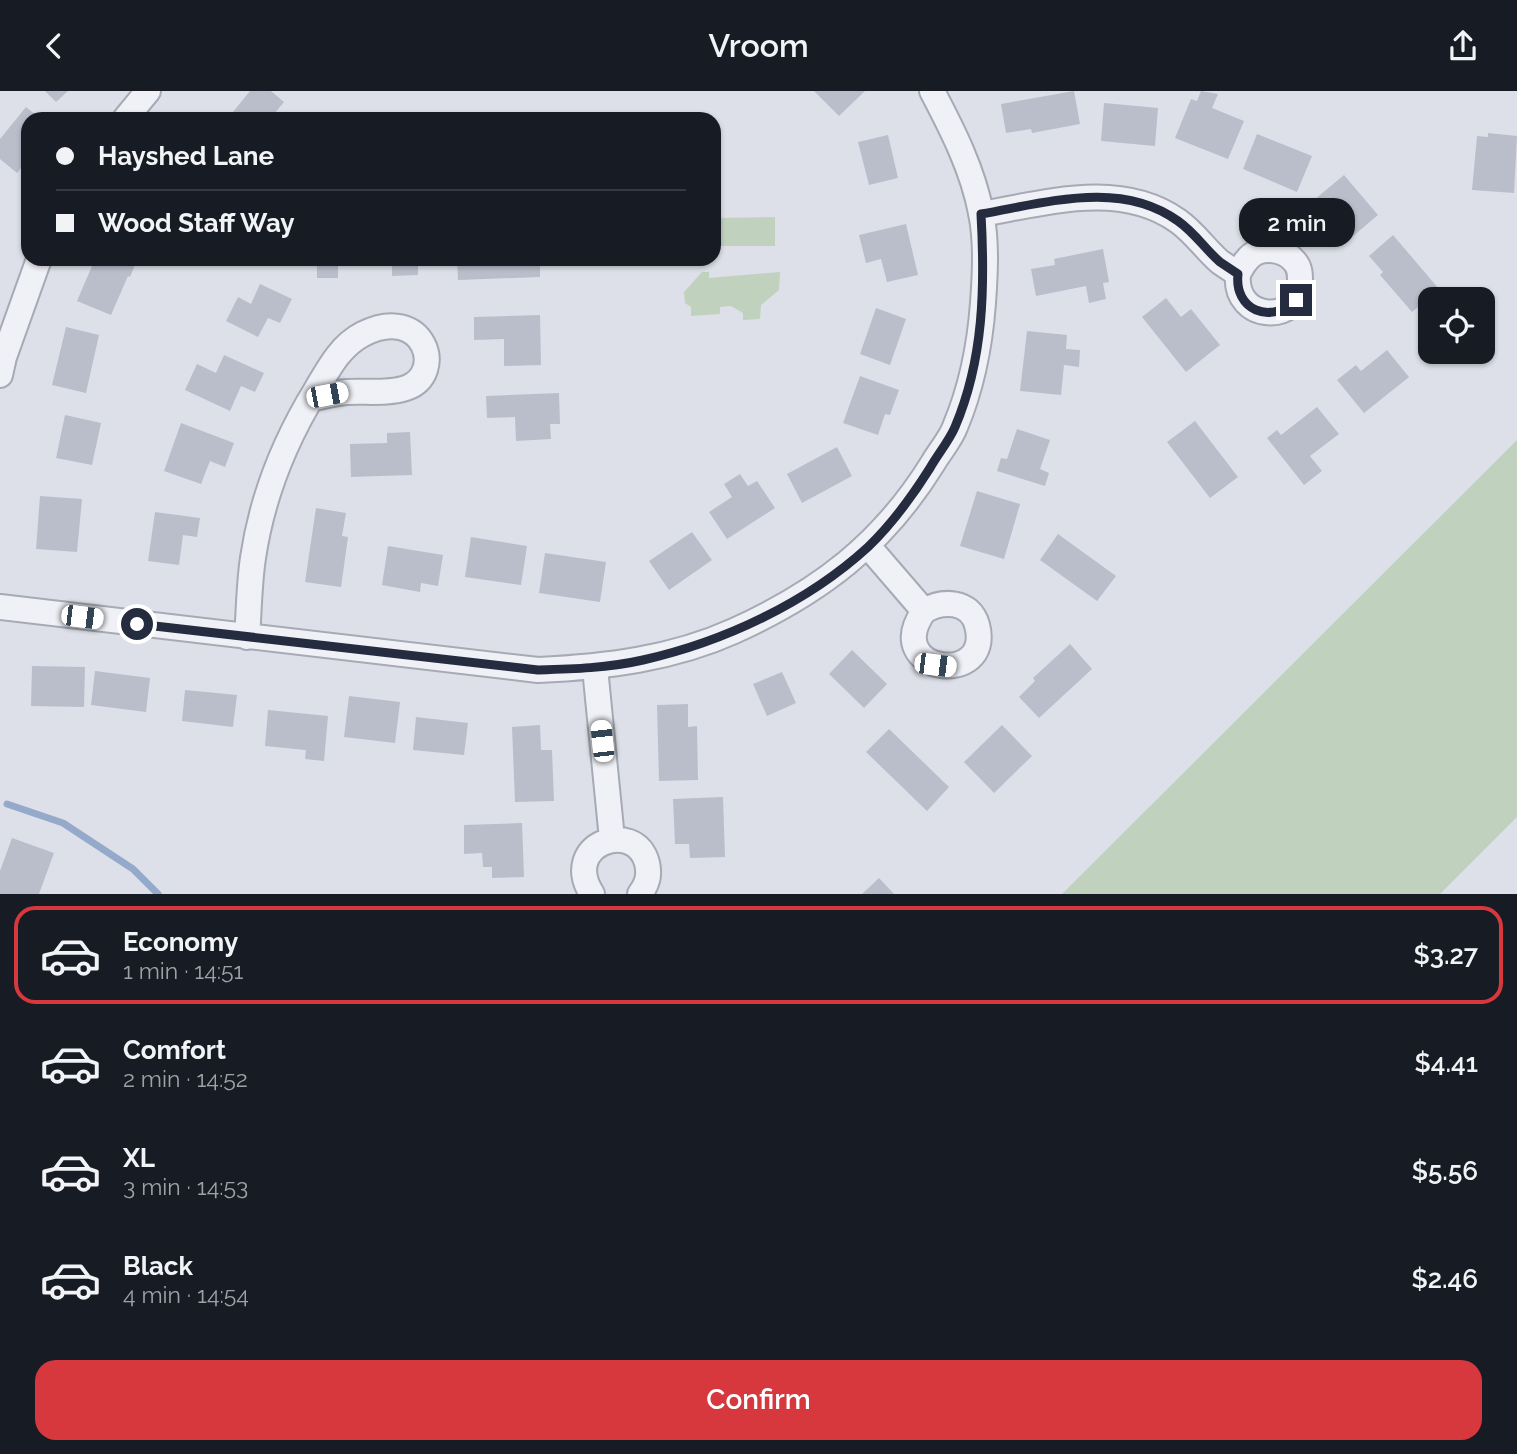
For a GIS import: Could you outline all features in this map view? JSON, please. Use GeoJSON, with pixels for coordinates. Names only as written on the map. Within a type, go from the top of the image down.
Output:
{"type":"FeatureCollection","features":[{"type":"Feature","properties":{"kind":"street"},"geometry":{"type":"LineString","coordinates":[[131,112],[148,91]]}},
{"type":"Feature","properties":{"kind":"street"},"geometry":{"type":"LineString","coordinates":[[0,607],[538,670],[595,668],[643,660],[733,632],[824,582],[868,546],[920,484],[955,429],[981,332],[985,276],[981,214],[963,155],[932,91]]}},
{"type":"Feature","properties":{"kind":"street"},"geometry":{"type":"LineString","coordinates":[[981,214],[1091,197],[1135,201],[1158,209],[1177,220],[1196,235],[1220,262],[1238,274]]}},
{"type":"Feature","properties":{"kind":"street"},"geometry":{"type":"LineString","coordinates":[[0,375],[19,311],[36,266]]}},
{"type":"Feature","properties":{"kind":"street"},"geometry":{"type":"LineString","coordinates":[[247,638],[253,559],[262,513],[275,470],[293,429],[311,399]]}},
{"type":"Feature","properties":{"kind":"street"},"geometry":{"type":"LineString","coordinates":[[868,546],[924,611]]}},
{"type":"Feature","properties":{"kind":"street"},"geometry":{"type":"LineString","coordinates":[[595,668],[612,839]]}},
{"type":"Feature","properties":{"kind":"street"},"geometry":{"type":"LineString","coordinates":[[592,894],[585,883],[583,869],[586,856],[596,846],[612,839],[626,840],[638,847],[645,856],[649,872],[646,885],[640,894]]}},
{"type":"Feature","properties":{"kind":"green space"},"geometry":{"type":"Polygon","coordinates":[[[775,217],[775,246],[721,246],[721,218],[775,217]]]}},
{"type":"Feature","properties":{"kind":"green space"},"geometry":{"type":"Polygon","coordinates":[[[702,272],[709,272],[709,278],[780,272],[779,290],[761,305],[760,319],[743,320],[743,313],[731,306],[720,307],[720,314],[691,316],[691,307],[685,303],[684,292],[702,272]]]}},
{"type":"Feature","properties":{"kind":"green space"},"geometry":{"type":"Polygon","coordinates":[[[1517,440],[1517,817],[1440,894],[1062,894],[1517,440]]]}},
{"type":"Feature","properties":{"kind":"building"},"geometry":{"type":"Polygon","coordinates":[[[45,91],[68,91],[56,102],[45,91]]]}},
{"type":"Feature","properties":{"kind":"building"},"geometry":{"type":"Polygon","coordinates":[[[250,91],[271,91],[284,102],[276,112],[233,112],[250,91]]]}},
{"type":"Feature","properties":{"kind":"building"},"geometry":{"type":"Polygon","coordinates":[[[814,91],[865,91],[839,116],[814,91]]]}},
{"type":"Feature","properties":{"kind":"building"},"geometry":{"type":"Polygon","coordinates":[[[1074,91],[1080,124],[1032,133],[1031,129],[1006,133],[1001,104],[1074,91]]]}},
{"type":"Feature","properties":{"kind":"building"},"geometry":{"type":"Polygon","coordinates":[[[1201,91],[1218,94],[1212,108],[1244,121],[1228,159],[1175,138],[1191,99],[1197,101],[1201,91]]]}},
{"type":"Feature","properties":{"kind":"building"},"geometry":{"type":"Polygon","coordinates":[[[1104,103],[1158,108],[1155,146],[1101,141],[1104,103]]]}},
{"type":"Feature","properties":{"kind":"building"},"geometry":{"type":"Polygon","coordinates":[[[21,113],[21,168],[17,173],[0,159],[0,139],[21,113]]]}},
{"type":"Feature","properties":{"kind":"building"},"geometry":{"type":"Polygon","coordinates":[[[1488,133],[1517,136],[1514,193],[1472,190],[1477,136],[1488,137],[1488,133]]]}},
{"type":"Feature","properties":{"kind":"building"},"geometry":{"type":"Polygon","coordinates":[[[1257,134],[1312,156],[1297,192],[1243,169],[1257,134]]]}},
{"type":"Feature","properties":{"kind":"building"},"geometry":{"type":"Polygon","coordinates":[[[888,135],[898,178],[869,185],[858,142],[888,135]]]}},
{"type":"Feature","properties":{"kind":"building"},"geometry":{"type":"Polygon","coordinates":[[[1344,175],[1378,215],[1352,237],[1341,225],[1337,228],[1314,200],[1344,175]]]}},
{"type":"Feature","properties":{"kind":"building"},"geometry":{"type":"Polygon","coordinates":[[[906,224],[918,275],[887,282],[881,259],[866,263],[859,235],[906,224]]]}},
{"type":"Feature","properties":{"kind":"building"},"geometry":{"type":"Polygon","coordinates":[[[1393,235],[1437,287],[1418,287],[1418,307],[1412,312],[1380,275],[1383,272],[1369,256],[1393,235]]]}},
{"type":"Feature","properties":{"kind":"building"},"geometry":{"type":"Polygon","coordinates":[[[1103,249],[1109,282],[1103,283],[1106,299],[1089,303],[1086,286],[1036,296],[1031,269],[1055,265],[1054,259],[1103,249]]]}},
{"type":"Feature","properties":{"kind":"building"},"geometry":{"type":"Polygon","coordinates":[[[92,266],[135,266],[111,315],[77,301],[92,266]]]}},
{"type":"Feature","properties":{"kind":"building"},"geometry":{"type":"Polygon","coordinates":[[[317,266],[338,266],[338,278],[317,278],[317,266]]]}},
{"type":"Feature","properties":{"kind":"building"},"geometry":{"type":"Polygon","coordinates":[[[392,266],[418,266],[418,275],[392,276],[392,266]]]}},
{"type":"Feature","properties":{"kind":"building"},"geometry":{"type":"Polygon","coordinates":[[[457,266],[540,266],[540,277],[458,280],[457,266]]]}},
{"type":"Feature","properties":{"kind":"building"},"geometry":{"type":"Polygon","coordinates":[[[260,284],[292,299],[280,323],[268,318],[258,337],[226,321],[238,297],[251,304],[260,284]]]}},
{"type":"Feature","properties":{"kind":"building"},"geometry":{"type":"Polygon","coordinates":[[[1166,298],[1181,317],[1191,309],[1220,345],[1186,372],[1142,317],[1166,298]]]}},
{"type":"Feature","properties":{"kind":"building"},"geometry":{"type":"Polygon","coordinates":[[[876,308],[906,319],[890,365],[860,354],[876,308]]]}},
{"type":"Feature","properties":{"kind":"building"},"geometry":{"type":"Polygon","coordinates":[[[540,315],[541,365],[504,366],[504,339],[474,340],[474,317],[540,315]]]}},
{"type":"Feature","properties":{"kind":"building"},"geometry":{"type":"Polygon","coordinates":[[[66,327],[99,335],[86,393],[52,385],[66,327]]]}},
{"type":"Feature","properties":{"kind":"building"},"geometry":{"type":"Polygon","coordinates":[[[1027,331],[1067,335],[1066,349],[1080,350],[1079,367],[1064,365],[1061,395],[1020,391],[1027,331]]]}},
{"type":"Feature","properties":{"kind":"building"},"geometry":{"type":"Polygon","coordinates":[[[1387,350],[1409,377],[1364,413],[1337,380],[1356,365],[1361,371],[1387,350]]]}},
{"type":"Feature","properties":{"kind":"building"},"geometry":{"type":"Polygon","coordinates":[[[224,355],[264,373],[255,392],[241,386],[230,411],[185,390],[197,364],[216,373],[224,355]]]}},
{"type":"Feature","properties":{"kind":"building"},"geometry":{"type":"Polygon","coordinates":[[[860,376],[899,390],[890,415],[885,414],[878,435],[843,423],[860,376]]]}},
{"type":"Feature","properties":{"kind":"building"},"geometry":{"type":"Polygon","coordinates":[[[559,393],[560,424],[550,424],[551,439],[516,441],[515,417],[487,418],[486,396],[559,393]]]}},
{"type":"Feature","properties":{"kind":"building"},"geometry":{"type":"Polygon","coordinates":[[[1317,407],[1339,434],[1310,456],[1322,471],[1304,485],[1267,438],[1277,430],[1281,435],[1317,407]]]}},
{"type":"Feature","properties":{"kind":"building"},"geometry":{"type":"Polygon","coordinates":[[[65,415],[101,423],[92,465],[56,458],[65,415]]]}},
{"type":"Feature","properties":{"kind":"building"},"geometry":{"type":"Polygon","coordinates":[[[1195,421],[1238,477],[1210,498],[1167,442],[1195,421]]]}},
{"type":"Feature","properties":{"kind":"building"},"geometry":{"type":"Polygon","coordinates":[[[181,423],[234,443],[225,467],[210,461],[201,484],[164,471],[181,423]]]}},
{"type":"Feature","properties":{"kind":"building"},"geometry":{"type":"Polygon","coordinates":[[[1017,429],[1050,440],[1040,469],[1049,473],[1045,486],[997,471],[1001,458],[1007,459],[1017,429]]]}},
{"type":"Feature","properties":{"kind":"building"},"geometry":{"type":"Polygon","coordinates":[[[410,432],[412,475],[351,477],[350,444],[387,443],[387,433],[410,432]]]}},
{"type":"Feature","properties":{"kind":"building"},"geometry":{"type":"Polygon","coordinates":[[[837,447],[852,476],[802,503],[787,474],[837,447]]]}},
{"type":"Feature","properties":{"kind":"building"},"geometry":{"type":"Polygon","coordinates":[[[740,474],[748,486],[757,481],[775,508],[727,539],[709,512],[732,497],[724,484],[740,474]]]}},
{"type":"Feature","properties":{"kind":"building"},"geometry":{"type":"Polygon","coordinates":[[[977,491],[1020,504],[1004,559],[960,546],[977,491]]]}},
{"type":"Feature","properties":{"kind":"building"},"geometry":{"type":"Polygon","coordinates":[[[40,496],[82,499],[77,552],[36,549],[40,496]]]}},
{"type":"Feature","properties":{"kind":"building"},"geometry":{"type":"Polygon","coordinates":[[[316,508],[346,513],[342,536],[348,537],[341,587],[305,582],[316,508]]]}},
{"type":"Feature","properties":{"kind":"building"},"geometry":{"type":"Polygon","coordinates":[[[155,512],[200,518],[197,537],[183,535],[179,565],[148,561],[155,512]]]}},
{"type":"Feature","properties":{"kind":"building"},"geometry":{"type":"Polygon","coordinates":[[[692,532],[712,560],[669,590],[649,561],[692,532]]]}},
{"type":"Feature","properties":{"kind":"building"},"geometry":{"type":"Polygon","coordinates":[[[1058,534],[1116,576],[1097,601],[1040,560],[1058,534]]]}},
{"type":"Feature","properties":{"kind":"building"},"geometry":{"type":"Polygon","coordinates":[[[471,537],[527,546],[521,585],[465,577],[471,537]]]}},
{"type":"Feature","properties":{"kind":"building"},"geometry":{"type":"Polygon","coordinates":[[[388,546],[443,555],[438,586],[421,583],[420,592],[382,585],[388,546]]]}},
{"type":"Feature","properties":{"kind":"building"},"geometry":{"type":"Polygon","coordinates":[[[545,553],[606,562],[600,602],[539,593],[545,553]]]}},
{"type":"Feature","properties":{"kind":"building"},"geometry":{"type":"Polygon","coordinates":[[[1070,644],[1092,669],[1039,718],[1019,697],[1035,681],[1033,678],[1070,644]]]}},
{"type":"Feature","properties":{"kind":"building"},"geometry":{"type":"Polygon","coordinates":[[[852,650],[887,684],[864,708],[829,674],[852,650]]]}},
{"type":"Feature","properties":{"kind":"building"},"geometry":{"type":"Polygon","coordinates":[[[32,666],[85,667],[84,707],[31,706],[32,666]]]}},
{"type":"Feature","properties":{"kind":"building"},"geometry":{"type":"Polygon","coordinates":[[[95,671],[150,678],[146,712],[91,705],[95,671]]]}},
{"type":"Feature","properties":{"kind":"building"},"geometry":{"type":"Polygon","coordinates":[[[782,672],[796,703],[767,716],[753,684],[782,672]]]}},
{"type":"Feature","properties":{"kind":"building"},"geometry":{"type":"Polygon","coordinates":[[[185,690],[237,695],[233,727],[182,721],[185,690]]]}},
{"type":"Feature","properties":{"kind":"building"},"geometry":{"type":"Polygon","coordinates":[[[349,696],[400,702],[395,743],[344,737],[349,696]]]}},
{"type":"Feature","properties":{"kind":"building"},"geometry":{"type":"Polygon","coordinates":[[[688,704],[688,727],[697,726],[698,780],[659,781],[657,705],[688,704]]]}},
{"type":"Feature","properties":{"kind":"building"},"geometry":{"type":"Polygon","coordinates":[[[268,710],[328,716],[324,761],[305,759],[306,750],[265,746],[268,710]]]}},
{"type":"Feature","properties":{"kind":"building"},"geometry":{"type":"Polygon","coordinates":[[[416,717],[468,723],[464,755],[413,750],[416,717]]]}},
{"type":"Feature","properties":{"kind":"building"},"geometry":{"type":"Polygon","coordinates":[[[540,725],[541,750],[552,750],[554,801],[515,802],[512,727],[540,725]]]}},
{"type":"Feature","properties":{"kind":"building"},"geometry":{"type":"Polygon","coordinates":[[[1002,725],[1032,756],[994,793],[964,762],[1002,725]]]}},
{"type":"Feature","properties":{"kind":"building"},"geometry":{"type":"Polygon","coordinates":[[[889,729],[949,787],[927,811],[866,752],[889,729]]]}},
{"type":"Feature","properties":{"kind":"building"},"geometry":{"type":"Polygon","coordinates":[[[723,797],[725,857],[690,858],[689,844],[675,844],[673,799],[723,797]]]}},
{"type":"Feature","properties":{"kind":"building"},"geometry":{"type":"Polygon","coordinates":[[[522,823],[524,877],[492,878],[492,867],[483,867],[482,853],[464,854],[464,825],[522,823]]]}},
{"type":"Feature","properties":{"kind":"building"},"geometry":{"type":"Polygon","coordinates":[[[12,838],[54,853],[39,894],[0,894],[0,871],[12,838]]]}},
{"type":"Feature","properties":{"kind":"building"},"geometry":{"type":"Polygon","coordinates":[[[879,878],[894,894],[862,894],[879,878]]]}},
{"type":"Feature","properties":{"kind":"waterway"},"geometry":{"type":"LineString","coordinates":[[7,804],[63,823],[133,869],[158,894]]}},
{"type":"Feature","properties":{"kind":"route"},"geometry":{"type":"LineString","coordinates":[[137,624],[538,670],[595,668],[643,660],[733,632],[824,582],[868,546],[920,484],[955,429],[981,332],[985,276],[981,214],[1063,199],[1110,197],[1135,201],[1158,209],[1196,235],[1220,262],[1238,274],[1237,283],[1241,297],[1247,304],[1261,312],[1275,313],[1288,308],[1296,300]]}}]}
